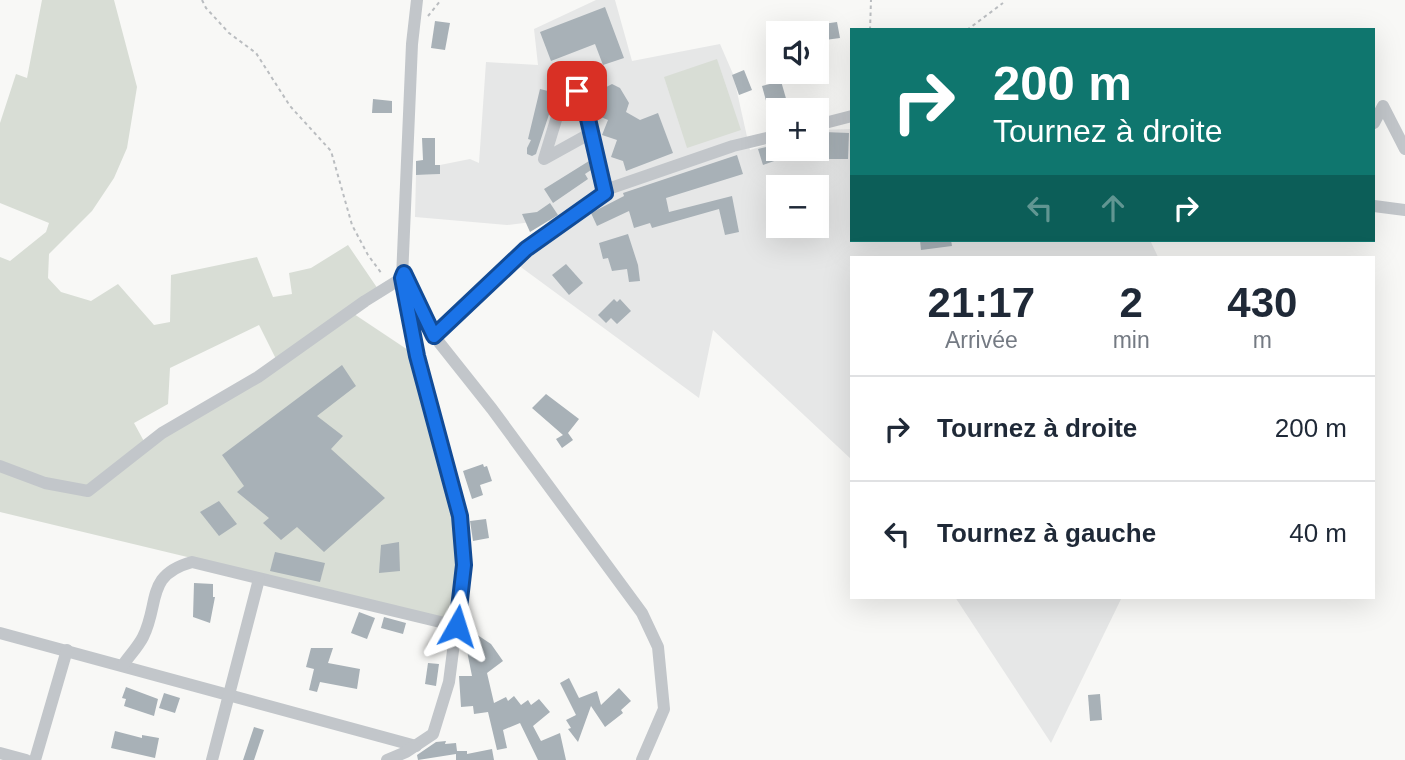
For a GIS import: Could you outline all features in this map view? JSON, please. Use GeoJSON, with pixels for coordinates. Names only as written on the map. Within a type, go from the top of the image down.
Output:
{"type":"FeatureCollection","features":[{"type":"Feature","properties":{"kind":"street"},"geometry":{"type":"LineString","coordinates":[[387,760],[433,734],[449,682],[464,565],[460,516],[417,356],[403,276],[412,44],[417,0]]}},
{"type":"Feature","properties":{"kind":"street"},"geometry":{"type":"LineString","coordinates":[[591,134],[544,159],[563,97],[568,91],[577,91],[583,97],[605,193]]}},
{"type":"Feature","properties":{"kind":"street"},"geometry":{"type":"LineString","coordinates":[[1375,120],[1383,106],[1405,149]]}},
{"type":"Feature","properties":{"kind":"street"},"geometry":{"type":"LineString","coordinates":[[829,122],[850,117]]}},
{"type":"Feature","properties":{"kind":"street"},"geometry":{"type":"LineString","coordinates":[[434,336],[526,249],[605,193],[733,146],[766,138]]}},
{"type":"Feature","properties":{"kind":"street"},"geometry":{"type":"LineString","coordinates":[[1375,206],[1404,208]]}},
{"type":"Feature","properties":{"kind":"street"},"geometry":{"type":"LineString","coordinates":[[0,466],[45,483],[88,491],[162,433],[258,377],[403,276]]}},
{"type":"Feature","properties":{"kind":"street"},"geometry":{"type":"LineString","coordinates":[[403,276],[434,336],[485,404],[492,409],[642,613],[658,647],[664,709],[642,760]]}},
{"type":"Feature","properties":{"kind":"street"},"geometry":{"type":"LineString","coordinates":[[123,665],[144,637],[154,591],[173,568],[192,562],[457,626]]}},
{"type":"Feature","properties":{"kind":"street"},"geometry":{"type":"LineString","coordinates":[[212,760],[259,579]]}},
{"type":"Feature","properties":{"kind":"street"},"geometry":{"type":"LineString","coordinates":[[0,633],[416,746]]}},
{"type":"Feature","properties":{"kind":"street"},"geometry":{"type":"LineString","coordinates":[[35,760],[67,650]]}},
{"type":"Feature","properties":{"kind":"street"},"geometry":{"type":"LineString","coordinates":[[0,753],[26,760]]}},
{"type":"Feature","properties":{"kind":"path"},"geometry":{"type":"LineString","coordinates":[[202,0],[229,33],[256,53],[290,106],[331,151],[352,225],[368,255],[390,286]]}},
{"type":"Feature","properties":{"kind":"path"},"geometry":{"type":"LineString","coordinates":[[870,28],[871,0]]}},
{"type":"Feature","properties":{"kind":"path"},"geometry":{"type":"LineString","coordinates":[[970,28],[1003,3]]}},
{"type":"Feature","properties":{"kind":"shaded area"},"geometry":{"type":"Polygon","coordinates":[[[42,0],[114,0],[137,87],[127,148],[114,178],[92,211],[49,254],[48,278],[61,292],[91,301],[118,284],[154,325],[170,322],[171,275],[257,257],[273,297],[292,294],[289,273],[311,268],[348,245],[380,292],[351,312],[417,356],[461,516],[458,622],[0,512],[0,257],[10,261],[46,232],[49,223],[0,203],[0,123],[16,74],[27,78],[42,0]],[[259,325],[170,368],[168,404],[134,423],[146,445],[278,363],[259,325]]]}},
{"type":"Feature","properties":{"kind":"shaded area"},"geometry":{"type":"Polygon","coordinates":[[[596,0],[615,0],[632,61],[720,44],[733,74],[750,150],[766,145],[766,161],[829,161],[829,130],[850,129],[850,242],[1151,242],[1158,256],[850,256],[850,458],[713,330],[699,398],[518,265],[534,248],[557,233],[548,220],[507,225],[415,217],[416,175],[440,174],[440,165],[470,159],[479,163],[486,62],[538,65],[534,29],[596,0]]]}},
{"type":"Feature","properties":{"kind":"shaded area"},"geometry":{"type":"Polygon","coordinates":[[[717,59],[741,130],[687,148],[664,77],[717,59]]]}},
{"type":"Feature","properties":{"kind":"shaded area"},"geometry":{"type":"Polygon","coordinates":[[[956,599],[1121,599],[1051,743],[956,599]]]}},
{"type":"Feature","properties":{"kind":"building"},"geometry":{"type":"Polygon","coordinates":[[[605,7],[624,58],[603,65],[595,44],[551,61],[540,32],[605,7]]]}},
{"type":"Feature","properties":{"kind":"building"},"geometry":{"type":"Polygon","coordinates":[[[435,21],[450,23],[445,50],[431,48],[435,21]]]}},
{"type":"Feature","properties":{"kind":"building"},"geometry":{"type":"Polygon","coordinates":[[[837,22],[840,38],[829,39],[829,23],[837,22]]]}},
{"type":"Feature","properties":{"kind":"building"},"geometry":{"type":"Polygon","coordinates":[[[744,70],[752,90],[739,95],[732,75],[744,70]]]}},
{"type":"Feature","properties":{"kind":"building"},"geometry":{"type":"Polygon","coordinates":[[[612,84],[620,88],[629,103],[626,112],[640,120],[658,113],[673,153],[626,171],[623,161],[611,157],[617,140],[602,135],[608,120],[601,117],[594,100],[597,92],[612,84]]]}},
{"type":"Feature","properties":{"kind":"building"},"geometry":{"type":"Polygon","coordinates":[[[782,84],[786,98],[766,98],[766,101],[762,86],[782,84]]]}},
{"type":"Feature","properties":{"kind":"building"},"geometry":{"type":"Polygon","coordinates":[[[540,89],[556,93],[536,154],[532,156],[527,154],[531,140],[528,139],[540,89]]]}},
{"type":"Feature","properties":{"kind":"building"},"geometry":{"type":"Polygon","coordinates":[[[373,99],[392,101],[392,113],[372,113],[373,99]]]}},
{"type":"Feature","properties":{"kind":"building"},"geometry":{"type":"Polygon","coordinates":[[[829,132],[849,133],[848,159],[829,159],[829,132]]]}},
{"type":"Feature","properties":{"kind":"building"},"geometry":{"type":"Polygon","coordinates":[[[422,138],[435,138],[435,165],[440,165],[440,174],[416,175],[416,161],[423,160],[422,138]]]}},
{"type":"Feature","properties":{"kind":"building"},"geometry":{"type":"Polygon","coordinates":[[[766,147],[766,161],[774,161],[763,165],[758,149],[766,147]]]}},
{"type":"Feature","properties":{"kind":"building"},"geometry":{"type":"Polygon","coordinates":[[[737,155],[743,174],[666,198],[669,212],[732,196],[739,232],[725,235],[719,209],[652,228],[650,223],[634,228],[629,211],[597,226],[591,213],[624,196],[623,193],[737,155]]]}},
{"type":"Feature","properties":{"kind":"building"},"geometry":{"type":"Polygon","coordinates":[[[589,161],[591,170],[585,174],[588,179],[553,203],[544,189],[589,161]]]}},
{"type":"Feature","properties":{"kind":"building"},"geometry":{"type":"Polygon","coordinates":[[[550,203],[558,215],[530,232],[522,214],[537,212],[550,203]]]}},
{"type":"Feature","properties":{"kind":"building"},"geometry":{"type":"Polygon","coordinates":[[[628,234],[640,281],[629,282],[627,269],[612,271],[608,258],[603,259],[599,243],[628,234]]]}},
{"type":"Feature","properties":{"kind":"building"},"geometry":{"type":"Polygon","coordinates":[[[920,242],[951,242],[952,246],[921,250],[920,242]]]}},
{"type":"Feature","properties":{"kind":"building"},"geometry":{"type":"Polygon","coordinates":[[[566,264],[583,283],[569,295],[552,275],[566,264]]]}},
{"type":"Feature","properties":{"kind":"building"},"geometry":{"type":"Polygon","coordinates":[[[614,299],[617,302],[620,299],[631,311],[617,324],[611,318],[606,323],[598,315],[614,299]]]}},
{"type":"Feature","properties":{"kind":"building"},"geometry":{"type":"Polygon","coordinates":[[[342,365],[356,386],[317,416],[343,436],[331,449],[385,498],[324,552],[297,527],[281,540],[263,523],[269,518],[237,492],[244,486],[222,455],[342,365]]]}},
{"type":"Feature","properties":{"kind":"building"},"geometry":{"type":"Polygon","coordinates":[[[546,394],[579,419],[568,433],[573,440],[562,448],[556,439],[563,435],[532,408],[546,394]]]}},
{"type":"Feature","properties":{"kind":"building"},"geometry":{"type":"Polygon","coordinates":[[[483,464],[484,467],[487,466],[492,481],[480,485],[483,495],[472,499],[463,471],[483,464]]]}},
{"type":"Feature","properties":{"kind":"building"},"geometry":{"type":"Polygon","coordinates":[[[219,501],[237,524],[219,536],[200,512],[219,501]]]}},
{"type":"Feature","properties":{"kind":"building"},"geometry":{"type":"Polygon","coordinates":[[[486,519],[489,538],[473,541],[470,521],[486,519]]]}},
{"type":"Feature","properties":{"kind":"building"},"geometry":{"type":"Polygon","coordinates":[[[399,542],[400,571],[379,573],[381,545],[399,542]]]}},
{"type":"Feature","properties":{"kind":"building"},"geometry":{"type":"Polygon","coordinates":[[[275,552],[325,563],[320,582],[270,571],[275,552]]]}},
{"type":"Feature","properties":{"kind":"building"},"geometry":{"type":"Polygon","coordinates":[[[194,583],[213,584],[215,597],[210,623],[193,617],[194,583]]]}},
{"type":"Feature","properties":{"kind":"building"},"geometry":{"type":"Polygon","coordinates":[[[359,612],[375,618],[367,639],[351,633],[359,612]]]}},
{"type":"Feature","properties":{"kind":"building"},"geometry":{"type":"Polygon","coordinates":[[[384,617],[406,623],[403,634],[381,628],[384,617]]]}},
{"type":"Feature","properties":{"kind":"building"},"geometry":{"type":"Polygon","coordinates":[[[466,622],[475,629],[473,632],[491,644],[503,661],[487,673],[494,703],[506,697],[508,701],[514,696],[521,705],[528,700],[531,705],[539,699],[550,712],[533,726],[541,741],[560,733],[566,760],[538,760],[520,723],[503,730],[507,748],[497,750],[488,712],[474,714],[473,706],[461,707],[459,676],[472,676],[467,651],[462,650],[466,622]]]}},
{"type":"Feature","properties":{"kind":"building"},"geometry":{"type":"Polygon","coordinates":[[[311,648],[333,648],[328,663],[360,669],[357,689],[320,682],[317,692],[309,690],[314,669],[306,667],[311,648]]]}},
{"type":"Feature","properties":{"kind":"building"},"geometry":{"type":"Polygon","coordinates":[[[428,663],[439,664],[436,686],[425,684],[428,663]]]}},
{"type":"Feature","properties":{"kind":"building"},"geometry":{"type":"Polygon","coordinates":[[[569,678],[579,698],[597,691],[601,705],[619,688],[631,701],[621,710],[623,713],[605,727],[591,706],[578,742],[568,729],[571,728],[566,720],[576,715],[560,683],[569,678]]]}},
{"type":"Feature","properties":{"kind":"building"},"geometry":{"type":"Polygon","coordinates":[[[126,687],[158,699],[154,716],[124,706],[126,699],[122,698],[126,687]]]}},
{"type":"Feature","properties":{"kind":"building"},"geometry":{"type":"Polygon","coordinates":[[[164,693],[180,698],[175,713],[159,708],[164,693]]]}},
{"type":"Feature","properties":{"kind":"building"},"geometry":{"type":"Polygon","coordinates":[[[1100,694],[1102,720],[1090,721],[1088,695],[1100,694]]]}},
{"type":"Feature","properties":{"kind":"building"},"geometry":{"type":"Polygon","coordinates":[[[254,727],[264,730],[254,760],[243,760],[254,727]]]}},
{"type":"Feature","properties":{"kind":"building"},"geometry":{"type":"Polygon","coordinates":[[[115,731],[142,738],[142,735],[159,738],[155,758],[111,748],[115,731]]]}},
{"type":"Feature","properties":{"kind":"building"},"geometry":{"type":"Polygon","coordinates":[[[446,741],[445,744],[456,743],[457,751],[467,751],[467,754],[492,749],[494,760],[456,760],[456,754],[418,760],[417,755],[436,742],[446,741]]]}},
{"type":"Feature","properties":{"kind":"route"},"geometry":{"type":"LineString","coordinates":[[457,626],[464,565],[460,516],[417,356],[402,278],[404,273],[434,336],[526,249],[605,193],[583,97],[577,91]]}}]}
